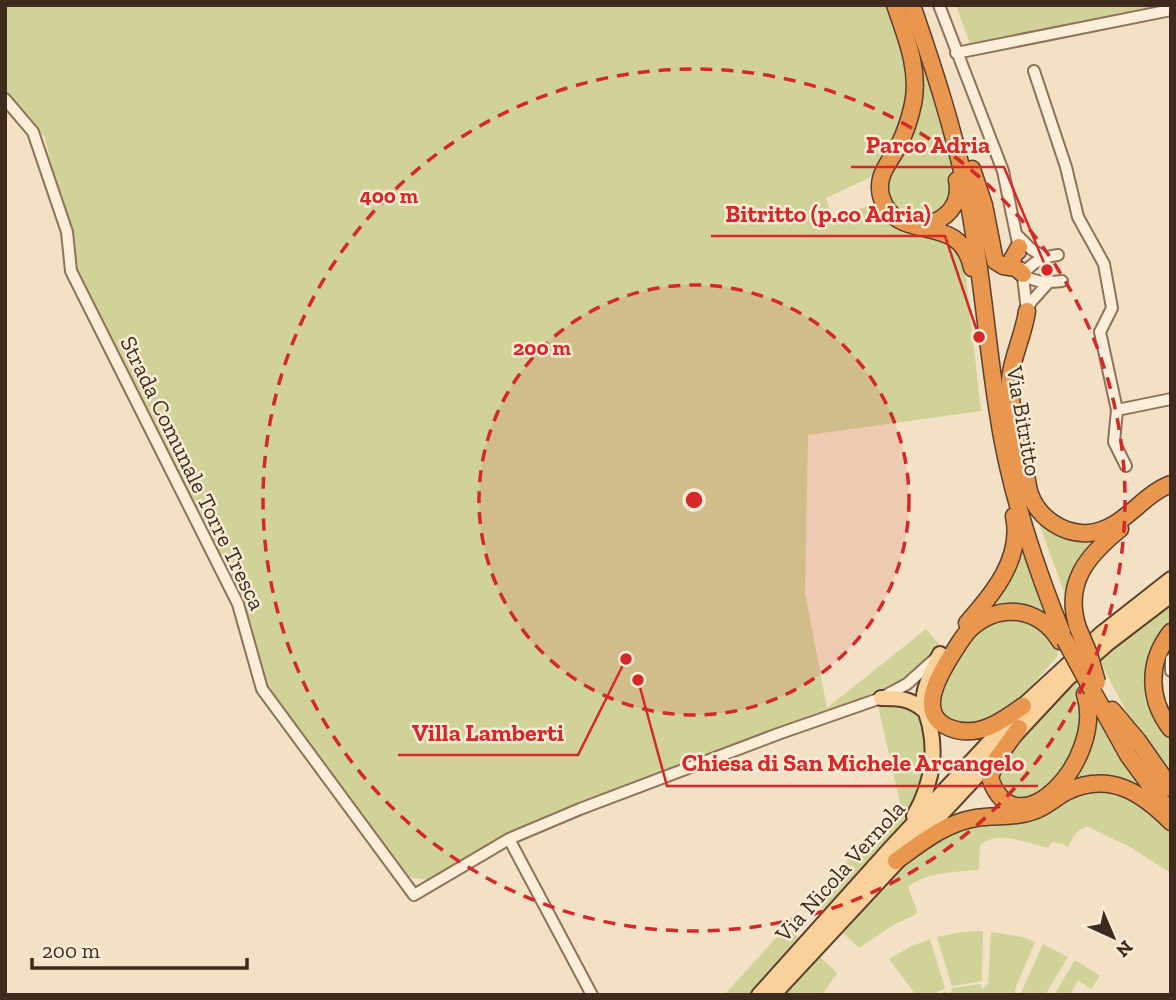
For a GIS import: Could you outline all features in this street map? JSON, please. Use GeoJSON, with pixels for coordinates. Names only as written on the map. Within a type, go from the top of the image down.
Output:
{"type":"FeatureCollection","features":[{"type":"Feature","properties":{"kind":"highway"},"geometry":{"type":"LineString","coordinates":[[895,5],[913,59],[914,103],[899,146],[887,164],[880,183],[880,196],[894,219],[956,238],[971,264],[975,291],[983,303]]}},
{"type":"Feature","properties":{"kind":"highway","name":"Via Bitritto"},"geometry":{"type":"LineString","coordinates":[[912,5],[943,98],[966,191],[1002,436],[1019,514],[1041,581],[1092,689],[1112,710],[1171,798]]}},
{"type":"Feature","properties":{"kind":"highway","name":"Via Bitritto"},"geometry":{"type":"LineString","coordinates":[[924,5],[956,106],[972,169],[1015,453],[1036,537],[1078,667],[1128,755],[1171,814]]}},
{"type":"Feature","properties":{"kind":"highway"},"geometry":{"type":"LineString","coordinates":[[921,227],[940,220],[948,213],[954,206],[958,187],[931,61]]}},
{"type":"Feature","properties":{"kind":"highway"},"geometry":{"type":"LineString","coordinates":[[972,169],[984,205],[993,257],[998,264],[1016,270],[1017,240]]}},
{"type":"Feature","properties":{"kind":"highway"},"geometry":{"type":"LineString","coordinates":[[1027,311],[1024,332],[1010,378],[1011,403],[1017,436],[1015,453],[1024,468],[1030,495],[1039,511],[1058,526],[1070,531],[1088,533],[1104,530],[1157,491],[1171,484]]}},
{"type":"Feature","properties":{"kind":"highway"},"geometry":{"type":"LineString","coordinates":[[940,654],[996,588],[1012,554],[1015,521],[996,445],[991,408],[995,391]]}},
{"type":"Feature","properties":{"kind":"highway"},"geometry":{"type":"LineString","coordinates":[[1023,706],[990,728],[958,731],[936,719],[932,709],[932,695],[939,675],[968,630],[993,614],[1005,611],[1023,612],[1038,618],[1069,638],[1074,593],[1084,565],[1103,543],[1171,491]]}},
{"type":"Feature","properties":{"kind":"highway"},"geometry":{"type":"LineString","coordinates":[[1171,632],[1156,656],[1153,683],[1158,708],[1171,729]]}},
{"type":"Feature","properties":{"kind":"highway"},"geometry":{"type":"LineString","coordinates":[[1171,643],[1163,658],[1160,683],[1164,703],[1171,717]]}},
{"type":"Feature","properties":{"kind":"highway"},"geometry":{"type":"LineString","coordinates":[[1018,728],[996,760],[990,778],[1000,797],[1010,804],[1021,806],[1034,804],[1049,794],[1070,772],[1079,757],[1088,726],[1092,689]]}},
{"type":"Feature","properties":{"kind":"highway"},"geometry":{"type":"LineString","coordinates":[[1112,710],[1171,788]]}},
{"type":"Feature","properties":{"kind":"highway"},"geometry":{"type":"LineString","coordinates":[[893,855],[955,824],[972,819],[1006,817],[1034,811],[1064,793],[1105,783],[1124,787],[1154,804],[1171,822]]}},
{"type":"Feature","properties":{"kind":"main road","name":"Via Nicola Vernola"},"geometry":{"type":"LineString","coordinates":[[759,995],[798,959],[838,916],[1023,706],[1101,634],[1171,579]]}},
{"type":"Feature","properties":{"kind":"main road","name":"Via Nicola Vernola"},"geometry":{"type":"LineString","coordinates":[[893,855],[1067,679],[1097,652],[1171,595]]}},
{"type":"Feature","properties":{"kind":"main road"},"geometry":{"type":"LineString","coordinates":[[893,855],[928,786],[933,760],[931,730],[924,710],[924,694],[940,654]]}},
{"type":"Feature","properties":{"kind":"main road"},"geometry":{"type":"LineString","coordinates":[[881,698],[912,700],[924,710]]}},
{"type":"Feature","properties":{"kind":"main road","name":"Via Nicola Vernola"},"geometry":{"type":"LineString","coordinates":[[773,995],[798,959]]}},
{"type":"Feature","properties":{"kind":"street"},"geometry":{"type":"LineString","coordinates":[[939,5],[1003,171],[1017,240],[1044,257],[1048,283]]}},
{"type":"Feature","properties":{"kind":"street"},"geometry":{"type":"LineString","coordinates":[[956,53],[1171,10]]}},
{"type":"Feature","properties":{"kind":"street"},"geometry":{"type":"LineString","coordinates":[[1034,71],[1066,167],[1078,217],[1104,264],[1112,308],[1100,332],[1117,410],[1114,442],[1126,466]]}},
{"type":"Feature","properties":{"kind":"street","name":"Strada Comunale Torre Tresca"},"geometry":{"type":"LineString","coordinates":[[5,99],[33,132],[67,232],[71,271],[238,604],[262,689],[414,895],[509,839]]}},
{"type":"Feature","properties":{"kind":"street"},"geometry":{"type":"LineString","coordinates":[[1016,270],[1044,257],[1058,255]]}},
{"type":"Feature","properties":{"kind":"street"},"geometry":{"type":"LineString","coordinates":[[1016,270],[1028,278],[1048,283],[1062,281]]}},
{"type":"Feature","properties":{"kind":"street"},"geometry":{"type":"LineString","coordinates":[[1016,270],[1027,311]]}},
{"type":"Feature","properties":{"kind":"street"},"geometry":{"type":"LineString","coordinates":[[1027,311],[1031,302],[1048,283]]}},
{"type":"Feature","properties":{"kind":"street"},"geometry":{"type":"LineString","coordinates":[[1117,410],[1171,399]]}},
{"type":"Feature","properties":{"kind":"street"},"geometry":{"type":"LineString","coordinates":[[592,995],[509,839],[593,804],[881,698],[907,684],[940,654]]}},
{"type":"Feature","properties":{"kind":"street"},"geometry":{"type":"LineString","coordinates":[[1171,659],[1171,671]]}},
{"type":"Feature","properties":{"kind":"green space"},"geometry":{"type":"Polygon","coordinates":[[[5,5],[888,5],[905,57],[905,124],[896,130],[871,177],[826,198],[833,221],[875,202],[896,230],[936,238],[964,260],[981,411],[808,435],[805,593],[827,708],[926,629],[940,645],[905,679],[831,711],[827,709],[545,816],[494,840],[430,880],[407,877],[267,685],[238,594],[78,286],[45,137],[5,99],[5,5]]]}},
{"type":"Feature","properties":{"kind":"green space"},"geometry":{"type":"Polygon","coordinates":[[[956,5],[1171,5],[1171,7],[970,44],[956,5]]]}},
{"type":"Feature","properties":{"kind":"green space"},"geometry":{"type":"Polygon","coordinates":[[[918,49],[934,94],[958,187],[954,206],[908,225],[887,200],[886,186],[918,49]]]}},
{"type":"Feature","properties":{"kind":"green space"},"geometry":{"type":"Polygon","coordinates":[[[1041,523],[1107,532],[1068,603],[1040,526],[1041,523]]]}},
{"type":"Feature","properties":{"kind":"green space"},"geometry":{"type":"Polygon","coordinates":[[[1020,538],[1051,624],[985,613],[1020,538]]]}},
{"type":"Feature","properties":{"kind":"green space"},"geometry":{"type":"Polygon","coordinates":[[[1171,604],[1171,629],[1151,663],[1171,734],[1171,782],[1127,713],[1098,657],[1171,604]]]}},
{"type":"Feature","properties":{"kind":"green space"},"geometry":{"type":"Polygon","coordinates":[[[1005,613],[1029,621],[1049,634],[1059,649],[1057,657],[1007,713],[995,720],[957,727],[943,715],[937,698],[970,636],[1005,613]]]}},
{"type":"Feature","properties":{"kind":"green space"},"geometry":{"type":"Polygon","coordinates":[[[1074,680],[1087,699],[1086,737],[1047,793],[1016,803],[998,780],[997,769],[1004,753],[1074,680]]]}},
{"type":"Feature","properties":{"kind":"green space"},"geometry":{"type":"Polygon","coordinates":[[[891,701],[903,701],[922,716],[930,764],[908,820],[827,911],[810,901],[900,803],[878,706],[891,701]]]}},
{"type":"Feature","properties":{"kind":"green space"},"geometry":{"type":"Polygon","coordinates":[[[1093,709],[1148,794],[1068,786],[1093,709]]]}},
{"type":"Feature","properties":{"kind":"green space"},"geometry":{"type":"Polygon","coordinates":[[[1110,784],[1171,825],[1171,873],[1130,847],[1088,827],[1073,837],[1068,847],[1052,842],[1048,848],[1013,839],[995,838],[980,845],[977,870],[923,878],[908,887],[917,911],[915,915],[895,924],[859,948],[843,933],[893,874],[913,855],[954,831],[1110,784]]]}},
{"type":"Feature","properties":{"kind":"green space"},"geometry":{"type":"Polygon","coordinates":[[[786,927],[800,939],[752,995],[724,995],[786,927]]]}},
{"type":"Feature","properties":{"kind":"green space"},"geometry":{"type":"Polygon","coordinates":[[[983,931],[982,981],[952,986],[937,937],[983,931]]]}},
{"type":"Feature","properties":{"kind":"green space"},"geometry":{"type":"Polygon","coordinates":[[[991,932],[1023,937],[1035,942],[1015,989],[1015,993],[1019,995],[937,995],[946,991],[947,994],[951,993],[952,988],[981,984],[981,988],[984,988],[987,984],[992,984],[988,983],[991,932]]]}},
{"type":"Feature","properties":{"kind":"green space"},"geometry":{"type":"Polygon","coordinates":[[[930,939],[945,988],[932,995],[916,995],[889,959],[930,939]]]}},
{"type":"Feature","properties":{"kind":"green space"},"geometry":{"type":"Polygon","coordinates":[[[1043,944],[1068,957],[1045,995],[1020,995],[1043,944]]]}},
{"type":"Feature","properties":{"kind":"green space"},"geometry":{"type":"Polygon","coordinates":[[[820,957],[837,973],[822,995],[783,995],[820,957]]]}},
{"type":"Feature","properties":{"kind":"green space"},"geometry":{"type":"Polygon","coordinates":[[[1075,960],[1100,976],[1091,989],[1078,980],[1070,995],[1054,995],[1075,960]]]}},
{"type":"Feature","properties":{"kind":"place","name":"Parco Adria"},"geometry":{"type":"Point","coordinates":[1047,270]}},
{"type":"Feature","properties":{"kind":"place","name":"Bitritto (p.co Adria)"},"geometry":{"type":"Point","coordinates":[979,337]}},
{"type":"Feature","properties":{"kind":"place","name":"Villa Lamberti"},"geometry":{"type":"Point","coordinates":[626,659]}},
{"type":"Feature","properties":{"kind":"place","name":"Chiesa di San Michele Arcangelo"},"geometry":{"type":"Point","coordinates":[638,680]}}]}
